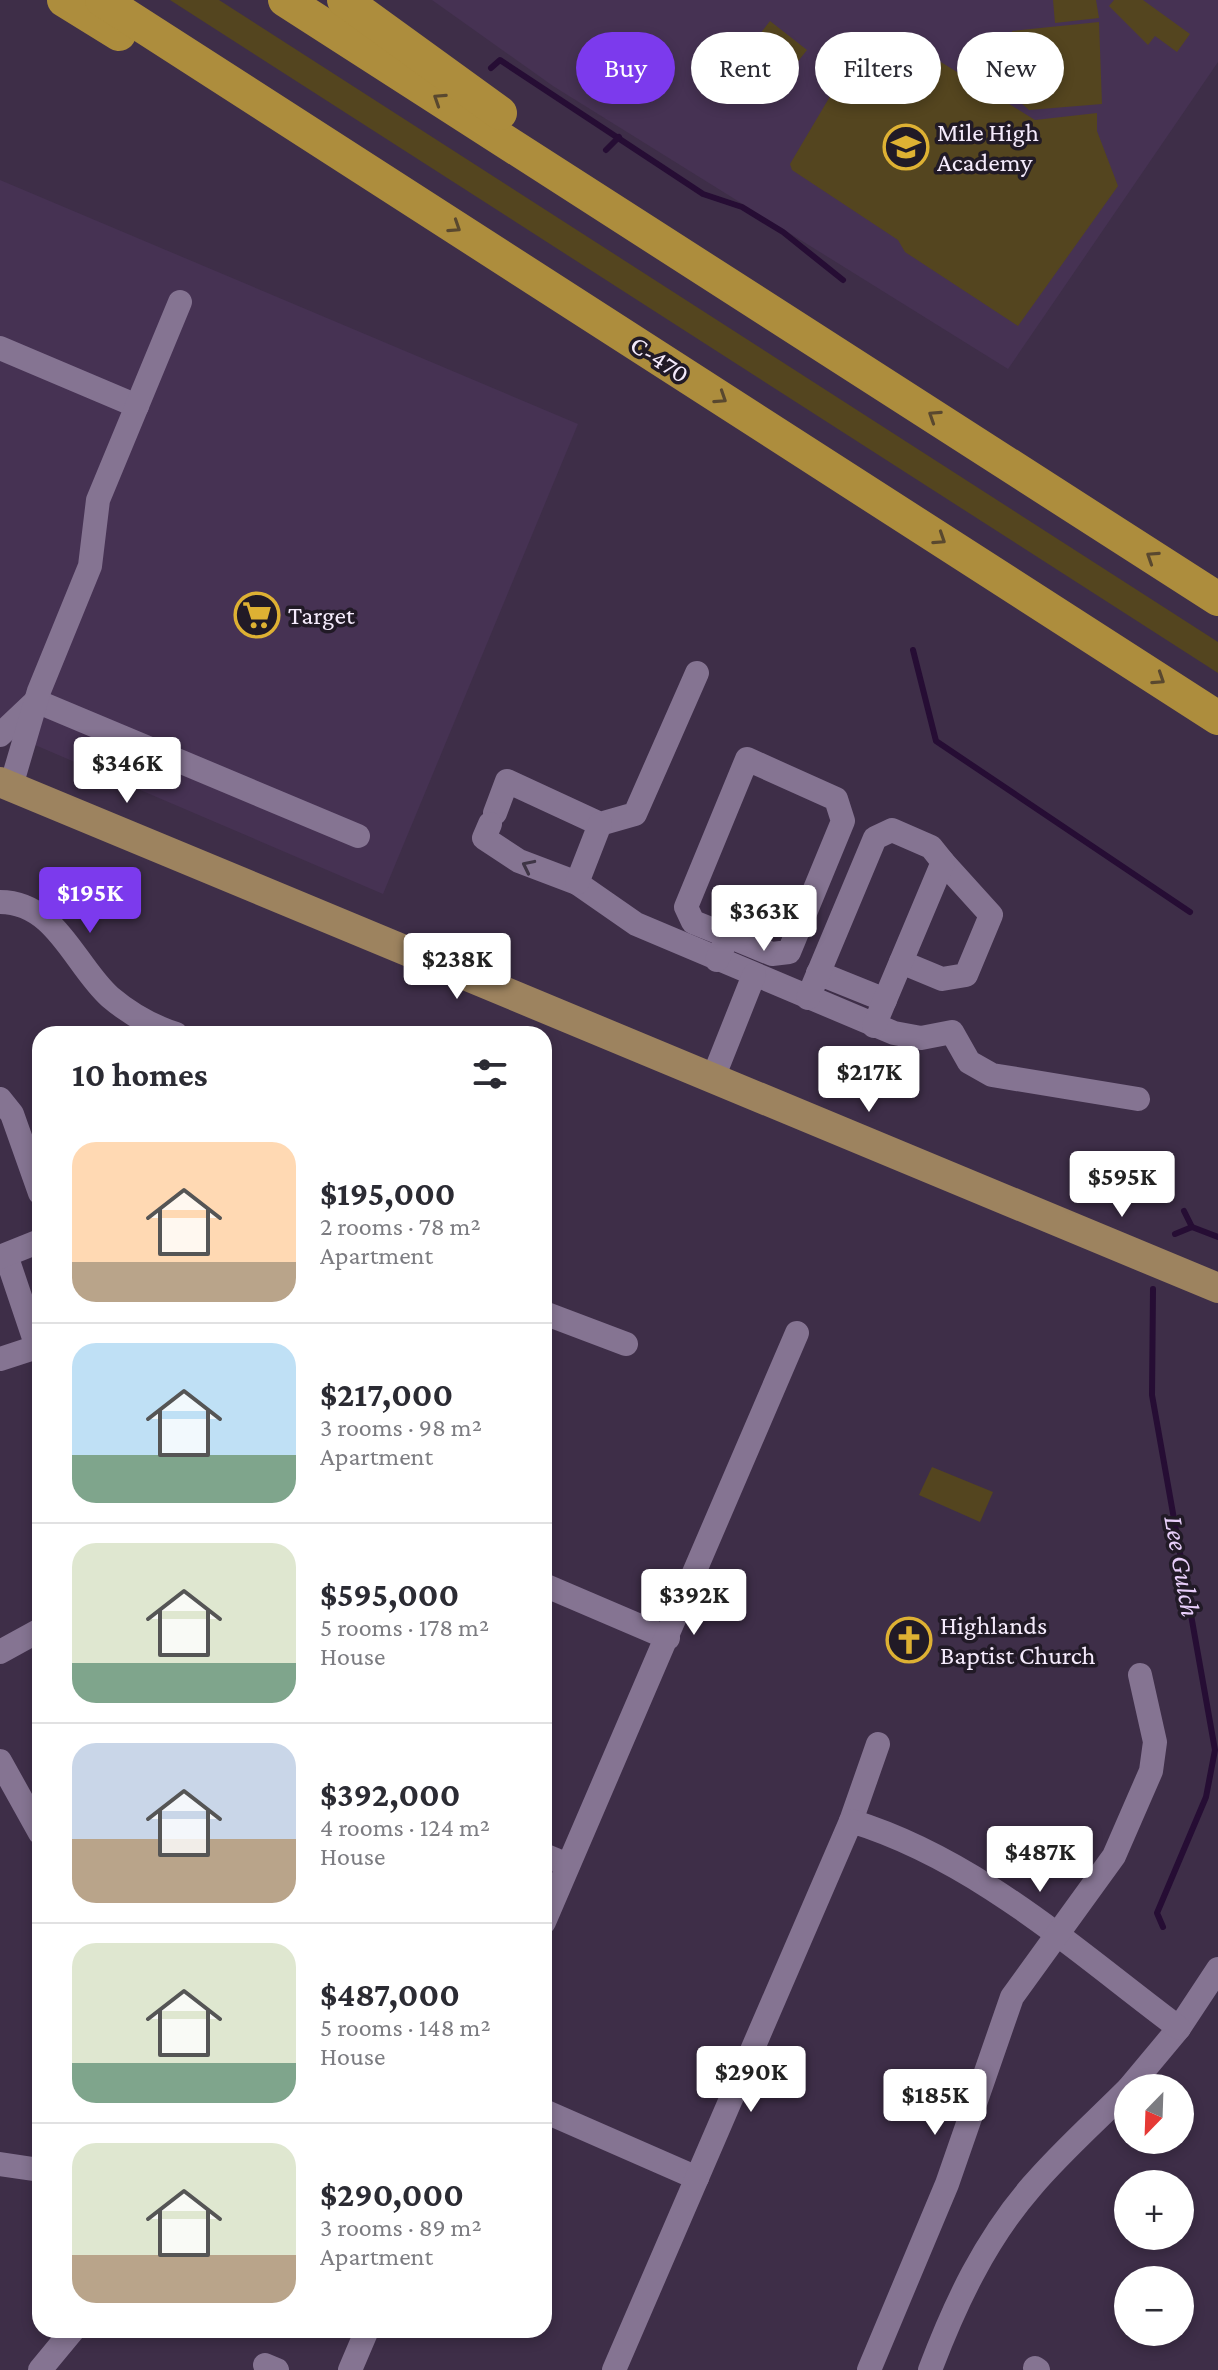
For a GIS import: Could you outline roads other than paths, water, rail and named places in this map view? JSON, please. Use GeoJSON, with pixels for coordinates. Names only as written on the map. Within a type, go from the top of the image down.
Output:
{"type":"FeatureCollection","features":[{"type":"Feature","properties":{"kind":"highway"},"geometry":{"type":"LineString","coordinates":[[64,0],[331,169],[390,185]]}},
{"type":"Feature","properties":{"kind":"highway","name":"C-470"},"geometry":{"type":"LineString","coordinates":[[102,0],[1218,718]]}},
{"type":"Feature","properties":{"kind":"highway"},"geometry":{"type":"LineString","coordinates":[[285,0],[1218,599]]}},
{"type":"Feature","properties":{"kind":"highway"},"geometry":{"type":"LineString","coordinates":[[344,0],[631,206],[771,297],[811,337]]}},
{"type":"Feature","properties":{"kind":"main road"},"geometry":{"type":"LineString","coordinates":[[6,784],[1218,1288]]}},
{"type":"Feature","properties":{"kind":"street"},"geometry":{"type":"LineString","coordinates":[[6,784],[90,566],[98,500],[180,302]]}},
{"type":"Feature","properties":{"kind":"street"},"geometry":{"type":"LineString","coordinates":[[0,348],[137,406]]}},
{"type":"Feature","properties":{"kind":"street"},"geometry":{"type":"LineString","coordinates":[[697,673],[635,814],[600,824],[507,781],[484,838],[519,861],[577,883],[636,924],[874,1026],[921,1038],[952,1032],[969,1062],[992,1075],[1138,1099]]}},
{"type":"Feature","properties":{"kind":"street"},"geometry":{"type":"LineString","coordinates":[[0,735],[36,701]]}},
{"type":"Feature","properties":{"kind":"street"},"geometry":{"type":"LineString","coordinates":[[36,701],[358,836]]}},
{"type":"Feature","properties":{"kind":"street"},"geometry":{"type":"LineString","coordinates":[[747,759],[836,799],[843,821],[789,952],[772,954],[728,936],[693,922],[686,907],[747,759]]}},
{"type":"Feature","properties":{"kind":"street"},"geometry":{"type":"LineString","coordinates":[[577,883],[600,824]]}},
{"type":"Feature","properties":{"kind":"street"},"geometry":{"type":"LineString","coordinates":[[808,998],[875,838],[892,830],[931,847],[991,915],[966,975],[942,979],[901,962]]}},
{"type":"Feature","properties":{"kind":"street"},"geometry":{"type":"LineString","coordinates":[[874,1026],[943,862]]}},
{"type":"Feature","properties":{"kind":"street"},"geometry":{"type":"LineString","coordinates":[[0,902],[25,906],[48,921],[108,995],[139,1019],[156,1026]]}},
{"type":"Feature","properties":{"kind":"street"},"geometry":{"type":"LineString","coordinates":[[717,960],[728,936]]}},
{"type":"Feature","properties":{"kind":"street"},"geometry":{"type":"LineString","coordinates":[[818,973],[885,1000]]}},
{"type":"Feature","properties":{"kind":"street"},"geometry":{"type":"LineString","coordinates":[[713,1078],[754,975]]}},
{"type":"Feature","properties":{"kind":"street"},"geometry":{"type":"LineString","coordinates":[[0,1099],[12,1114],[32,1170]]}},
{"type":"Feature","properties":{"kind":"street"},"geometry":{"type":"LineString","coordinates":[[32,1244],[3,1256],[32,1328]]}},
{"type":"Feature","properties":{"kind":"street"},"geometry":{"type":"LineString","coordinates":[[552,1316],[626,1344]]}},
{"type":"Feature","properties":{"kind":"street"},"geometry":{"type":"LineString","coordinates":[[552,1903],[797,1333]]}},
{"type":"Feature","properties":{"kind":"street"},"geometry":{"type":"LineString","coordinates":[[0,1359],[32,1348]]}},
{"type":"Feature","properties":{"kind":"street"},"geometry":{"type":"LineString","coordinates":[[552,1588],[668,1638]]}},
{"type":"Feature","properties":{"kind":"street"},"geometry":{"type":"LineString","coordinates":[[0,1652],[32,1634]]}},
{"type":"Feature","properties":{"kind":"street"},"geometry":{"type":"LineString","coordinates":[[869,2370],[947,2184],[1012,1997],[1114,1856],[1151,1771],[1155,1742],[1140,1675]]}},
{"type":"Feature","properties":{"kind":"street"},"geometry":{"type":"LineString","coordinates":[[614,2370],[857,1823],[878,1744]]}},
{"type":"Feature","properties":{"kind":"street"},"geometry":{"type":"LineString","coordinates":[[0,1761],[32,1819]]}},
{"type":"Feature","properties":{"kind":"street"},"geometry":{"type":"LineString","coordinates":[[857,1823],[919,1845],[1056,1934],[1179,2028]]}},
{"type":"Feature","properties":{"kind":"street"},"geometry":{"type":"LineString","coordinates":[[552,1858],[568,1865]]}},
{"type":"Feature","properties":{"kind":"street"},"geometry":{"type":"LineString","coordinates":[[1141,2074],[1179,2028],[1218,1969]]}},
{"type":"Feature","properties":{"kind":"street"},"geometry":{"type":"LineString","coordinates":[[930,2370],[972,2272],[1001,2228],[1031,2187],[1114,2104]]}},
{"type":"Feature","properties":{"kind":"street"},"geometry":{"type":"LineString","coordinates":[[552,2115],[697,2178]]}},
{"type":"Feature","properties":{"kind":"street"},"geometry":{"type":"LineString","coordinates":[[0,2164],[32,2169]]}},
{"type":"Feature","properties":{"kind":"street"},"geometry":{"type":"LineString","coordinates":[[40,2370],[66,2338]]}},
{"type":"Feature","properties":{"kind":"street"},"geometry":{"type":"LineString","coordinates":[[350,2370],[364,2338]]}},
{"type":"Feature","properties":{"kind":"waterway"},"geometry":{"type":"LineString","coordinates":[[491,68],[500,60],[703,194],[742,207],[783,232],[843,280]]}},
{"type":"Feature","properties":{"kind":"waterway"},"geometry":{"type":"LineString","coordinates":[[606,150],[619,137]]}},
{"type":"Feature","properties":{"kind":"waterway"},"geometry":{"type":"LineString","coordinates":[[913,650],[936,741],[1190,912]]}},
{"type":"Feature","properties":{"kind":"waterway","name":"Lee Gulch"},"geometry":{"type":"LineString","coordinates":[[1184,1211],[1192,1227]]}},
{"type":"Feature","properties":{"kind":"waterway","name":"Lee Gulch"},"geometry":{"type":"LineString","coordinates":[[1175,1234],[1192,1227],[1218,1237]]}},
{"type":"Feature","properties":{"kind":"waterway","name":"Lee Gulch"},"geometry":{"type":"LineString","coordinates":[[1153,1289],[1152,1395],[1215,1750],[1206,1797],[1157,1913],[1163,1927]]}},
{"type":"Feature","properties":{"kind":"place","name":"Mile High Academy"},"geometry":{"type":"Point","coordinates":[906,147]}},
{"type":"Feature","properties":{"kind":"place","name":"Target"},"geometry":{"type":"Point","coordinates":[257,615]}},
{"type":"Feature","properties":{"kind":"place","name":"Highlands Baptist Church"},"geometry":{"type":"Point","coordinates":[909,1640]}}]}
